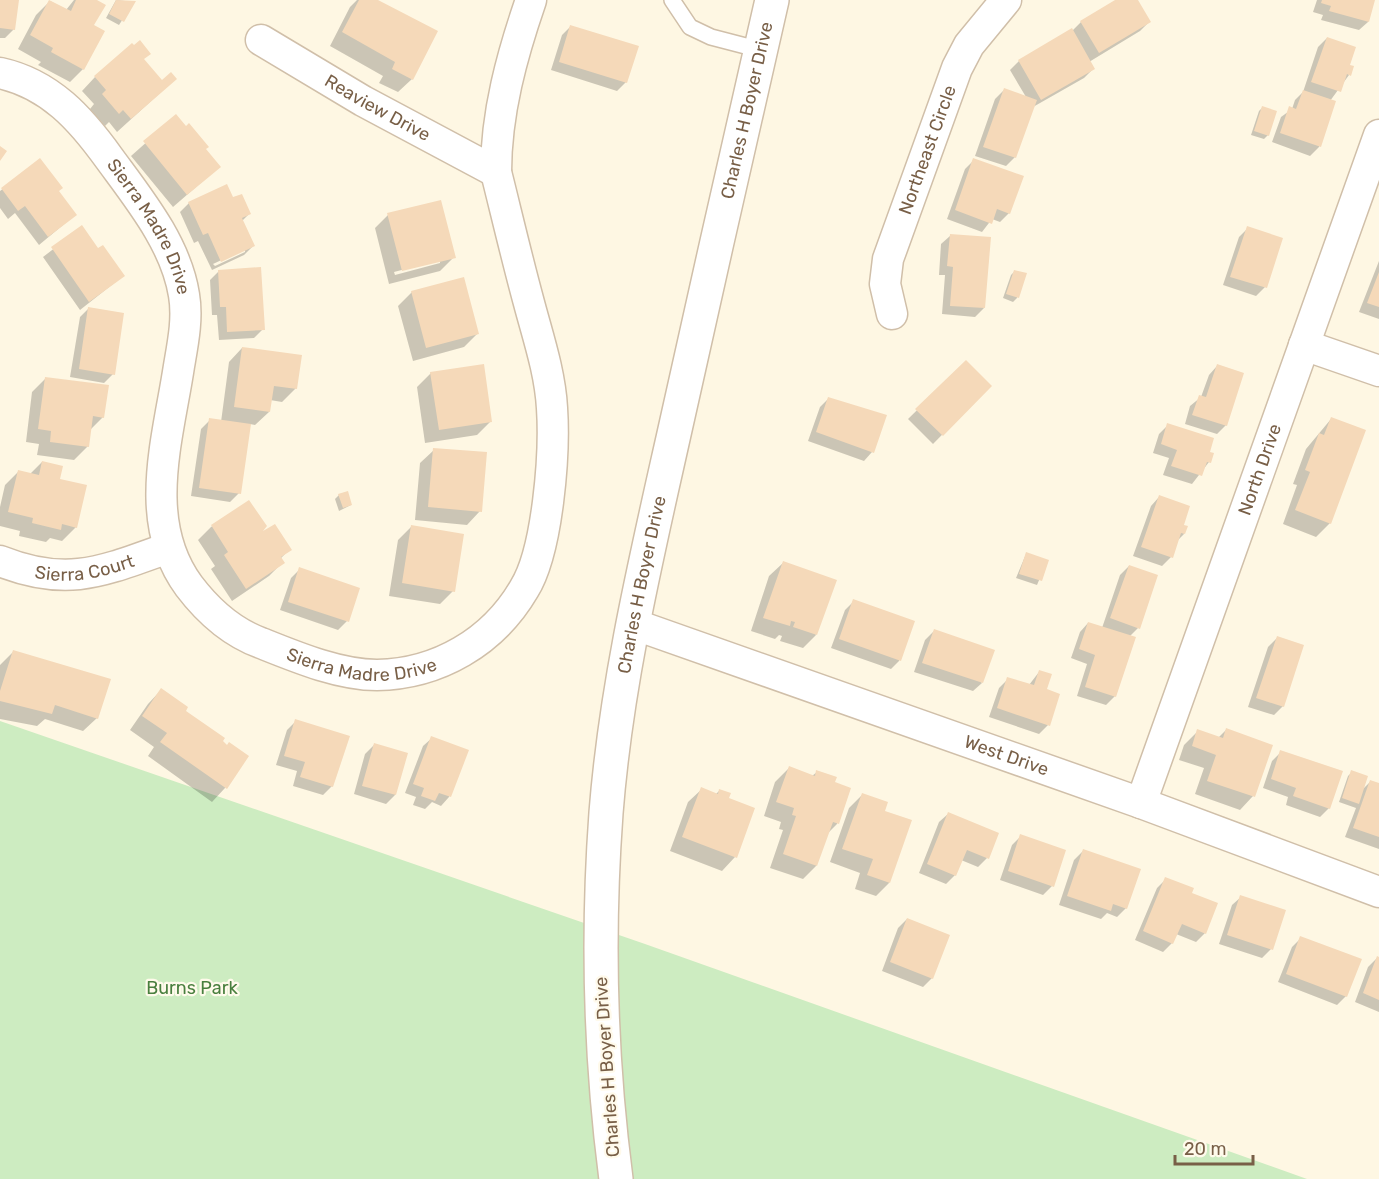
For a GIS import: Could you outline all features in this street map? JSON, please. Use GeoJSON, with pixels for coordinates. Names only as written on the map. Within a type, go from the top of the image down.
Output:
{"type":"FeatureCollection","features":[{"type":"Feature","properties":{"kind":"street","name":"Sierra Madre Drive"},"geometry":{"type":"LineString","coordinates":[[0,73],[47,92],[76,115],[135,194],[168,246],[181,282],[185,298],[184,333],[160,486],[162,523],[168,548],[178,570],[200,600],[225,624],[250,639],[325,666],[358,673],[390,675],[434,666],[472,646],[504,617],[525,588],[537,554],[552,457],[552,406],[544,359],[496,172],[496,145],[501,110],[512,60],[531,0]]}},
{"type":"Feature","properties":{"kind":"street","name":"Charles H Boyer Drive"},"geometry":{"type":"LineString","coordinates":[[616,1179],[601,1022],[600,924],[606,812],[615,729],[633,624],[772,0]]}},
{"type":"Feature","properties":{"kind":"street","name":"Northeast Circle"},"geometry":{"type":"LineString","coordinates":[[892,314],[885,272],[957,68],[979,31],[1006,0]]}},
{"type":"Feature","properties":{"kind":"street","name":"Reaview Drive"},"geometry":{"type":"LineString","coordinates":[[261,40],[363,101],[496,172]]}},
{"type":"Feature","properties":{"kind":"street","name":"North Drive"},"geometry":{"type":"LineString","coordinates":[[1141,803],[1379,135]]}},
{"type":"Feature","properties":{"kind":"street"},"geometry":{"type":"LineString","coordinates":[[1304,345],[1379,371]]}},
{"type":"Feature","properties":{"kind":"street","name":"Sierra Court"},"geometry":{"type":"LineString","coordinates":[[0,561],[38,574],[69,576],[103,571],[168,548]]}},
{"type":"Feature","properties":{"kind":"street","name":"West Drive"},"geometry":{"type":"LineString","coordinates":[[633,624],[1141,803],[1379,892]]}},
{"type":"Feature","properties":{"kind":"lane"},"geometry":{"type":"LineString","coordinates":[[672,0],[690,27],[711,37],[761,50]]}},
{"type":"Feature","properties":{"kind":"green space","name":"Burns Park"},"geometry":{"type":"Polygon","coordinates":[[[0,721],[645,944],[1307,1179],[0,1179],[0,721]]]}},
{"type":"Feature","properties":{"kind":"building"},"geometry":{"type":"Polygon","coordinates":[[[0,0],[19,0],[15,30],[0,28],[0,0]]]}},
{"type":"Feature","properties":{"kind":"building"},"geometry":{"type":"Polygon","coordinates":[[[49,0],[71,11],[76,0],[97,0],[106,5],[94,25],[105,31],[84,70],[51,52],[53,48],[30,35],[49,0]]]}},
{"type":"Feature","properties":{"kind":"building"},"geometry":{"type":"Polygon","coordinates":[[[116,0],[136,1],[124,22],[109,14],[116,0]]]}},
{"type":"Feature","properties":{"kind":"building"},"geometry":{"type":"Polygon","coordinates":[[[359,0],[378,0],[438,31],[413,80],[392,69],[395,62],[342,32],[359,0]]]}},
{"type":"Feature","properties":{"kind":"building"},"geometry":{"type":"Polygon","coordinates":[[[1115,0],[1138,0],[1151,22],[1099,53],[1080,21],[1115,0]]]}},
{"type":"Feature","properties":{"kind":"building"},"geometry":{"type":"Polygon","coordinates":[[[1322,0],[1375,0],[1369,22],[1329,11],[1331,6],[1321,3],[1322,0]]]}},
{"type":"Feature","properties":{"kind":"building"},"geometry":{"type":"Polygon","coordinates":[[[570,25],[639,46],[627,83],[559,62],[570,25]]]}},
{"type":"Feature","properties":{"kind":"building"},"geometry":{"type":"Polygon","coordinates":[[[1072,28],[1095,69],[1041,100],[1018,60],[1072,28]]]}},
{"type":"Feature","properties":{"kind":"building"},"geometry":{"type":"Polygon","coordinates":[[[1327,37],[1356,47],[1350,65],[1354,66],[1351,76],[1347,74],[1341,92],[1311,82],[1327,37]]]}},
{"type":"Feature","properties":{"kind":"building"},"geometry":{"type":"Polygon","coordinates":[[[140,40],[151,54],[144,59],[162,80],[171,72],[177,79],[131,119],[123,110],[119,114],[102,94],[106,90],[94,76],[132,43],[134,45],[140,40]]]}},
{"type":"Feature","properties":{"kind":"building"},"geometry":{"type":"Polygon","coordinates":[[[1004,88],[1037,100],[1016,158],[983,147],[1004,88]]]}},
{"type":"Feature","properties":{"kind":"building"},"geometry":{"type":"Polygon","coordinates":[[[1303,90],[1336,101],[1321,147],[1280,133],[1289,106],[1296,109],[1303,90]]]}},
{"type":"Feature","properties":{"kind":"building"},"geometry":{"type":"Polygon","coordinates":[[[1262,106],[1277,111],[1269,136],[1254,131],[1262,106]]]}},
{"type":"Feature","properties":{"kind":"building"},"geometry":{"type":"Polygon","coordinates":[[[176,114],[186,126],[189,123],[209,147],[206,149],[221,167],[187,195],[143,141],[176,114]]]}},
{"type":"Feature","properties":{"kind":"building"},"geometry":{"type":"Polygon","coordinates":[[[0,146],[7,151],[0,161],[0,146]]]}},
{"type":"Feature","properties":{"kind":"building"},"geometry":{"type":"Polygon","coordinates":[[[40,158],[63,188],[59,191],[77,215],[48,237],[25,206],[18,211],[1,188],[40,158]]]}},
{"type":"Feature","properties":{"kind":"building"},"geometry":{"type":"Polygon","coordinates":[[[973,158],[1024,176],[1010,214],[997,209],[992,224],[955,210],[973,158]]]}},
{"type":"Feature","properties":{"kind":"building"},"geometry":{"type":"Polygon","coordinates":[[[227,184],[233,197],[242,194],[251,214],[242,218],[255,246],[221,262],[208,233],[203,235],[188,202],[227,184]]]}},
{"type":"Feature","properties":{"kind":"building"},"geometry":{"type":"Polygon","coordinates":[[[441,200],[456,258],[402,271],[387,213],[441,200]]]}},
{"type":"Feature","properties":{"kind":"building"},"geometry":{"type":"Polygon","coordinates":[[[82,225],[98,248],[103,245],[125,276],[89,302],[51,247],[82,225]]]}},
{"type":"Feature","properties":{"kind":"building"},"geometry":{"type":"Polygon","coordinates":[[[1247,226],[1283,238],[1267,288],[1230,277],[1247,226]]]}},
{"type":"Feature","properties":{"kind":"building"},"geometry":{"type":"Polygon","coordinates":[[[950,234],[991,237],[985,308],[950,306],[953,267],[947,266],[950,234]]]}},
{"type":"Feature","properties":{"kind":"building"},"geometry":{"type":"Polygon","coordinates":[[[261,267],[265,330],[227,332],[226,307],[220,307],[218,270],[261,267]]]}},
{"type":"Feature","properties":{"kind":"building"},"geometry":{"type":"Polygon","coordinates":[[[1014,270],[1027,273],[1019,298],[1006,294],[1014,270]]]}},
{"type":"Feature","properties":{"kind":"building"},"geometry":{"type":"Polygon","coordinates":[[[1379,272],[1379,307],[1367,303],[1379,272]]]}},
{"type":"Feature","properties":{"kind":"building"},"geometry":{"type":"Polygon","coordinates":[[[464,277],[479,334],[426,348],[411,291],[464,277]]]}},
{"type":"Feature","properties":{"kind":"building"},"geometry":{"type":"Polygon","coordinates":[[[88,307],[124,313],[115,375],[79,369],[88,307]]]}},
{"type":"Feature","properties":{"kind":"building"},"geometry":{"type":"Polygon","coordinates":[[[242,347],[302,355],[297,389],[274,386],[270,412],[234,407],[242,347]]]}},
{"type":"Feature","properties":{"kind":"building"},"geometry":{"type":"Polygon","coordinates":[[[966,360],[992,386],[943,436],[915,409],[966,360]]]}},
{"type":"Feature","properties":{"kind":"building"},"geometry":{"type":"Polygon","coordinates":[[[484,364],[492,422],[439,430],[430,372],[484,364]]]}},
{"type":"Feature","properties":{"kind":"building"},"geometry":{"type":"Polygon","coordinates":[[[1217,364],[1244,373],[1227,426],[1192,415],[1199,395],[1206,397],[1217,364]]]}},
{"type":"Feature","properties":{"kind":"building"},"geometry":{"type":"Polygon","coordinates":[[[45,377],[109,385],[104,418],[93,416],[89,447],[50,442],[51,431],[38,429],[45,377]]]}},
{"type":"Feature","properties":{"kind":"building"},"geometry":{"type":"Polygon","coordinates":[[[828,397],[887,415],[874,453],[816,432],[828,397]]]}},
{"type":"Feature","properties":{"kind":"building"},"geometry":{"type":"Polygon","coordinates":[[[1331,417],[1366,430],[1331,524],[1295,510],[1310,472],[1305,470],[1319,433],[1324,435],[1331,417]]]}},
{"type":"Feature","properties":{"kind":"building"},"geometry":{"type":"Polygon","coordinates":[[[209,418],[251,424],[241,494],[199,488],[209,418]]]}},
{"type":"Feature","properties":{"kind":"building"},"geometry":{"type":"Polygon","coordinates":[[[1167,423],[1214,438],[1210,452],[1214,453],[1211,463],[1207,462],[1202,476],[1171,466],[1177,450],[1161,444],[1167,423]]]}},
{"type":"Feature","properties":{"kind":"building"},"geometry":{"type":"Polygon","coordinates":[[[433,448],[487,452],[482,512],[428,507],[433,448]]]}},
{"type":"Feature","properties":{"kind":"building"},"geometry":{"type":"Polygon","coordinates":[[[42,461],[63,466],[60,479],[87,485],[77,528],[62,524],[61,530],[32,523],[33,518],[8,512],[18,470],[39,475],[42,461]]]}},
{"type":"Feature","properties":{"kind":"building"},"geometry":{"type":"Polygon","coordinates":[[[348,491],[352,505],[343,508],[338,494],[348,491]]]}},
{"type":"Feature","properties":{"kind":"building"},"geometry":{"type":"Polygon","coordinates":[[[1159,495],[1190,506],[1184,525],[1188,526],[1185,534],[1181,533],[1173,558],[1141,547],[1159,495]]]}},
{"type":"Feature","properties":{"kind":"building"},"geometry":{"type":"Polygon","coordinates":[[[249,500],[267,526],[263,531],[275,524],[292,550],[281,557],[285,563],[246,589],[224,555],[228,552],[211,525],[249,500]]]}},
{"type":"Feature","properties":{"kind":"building"},"geometry":{"type":"Polygon","coordinates":[[[411,525],[464,534],[455,592],[402,583],[411,525]]]}},
{"type":"Feature","properties":{"kind":"building"},"geometry":{"type":"Polygon","coordinates":[[[1026,552],[1049,560],[1042,581],[1019,574],[1026,552]]]}},
{"type":"Feature","properties":{"kind":"building"},"geometry":{"type":"Polygon","coordinates":[[[783,561],[837,580],[817,635],[793,627],[795,622],[791,621],[790,626],[763,618],[783,561]]]}},
{"type":"Feature","properties":{"kind":"building"},"geometry":{"type":"Polygon","coordinates":[[[1129,565],[1158,575],[1140,629],[1110,618],[1129,565]]]}},
{"type":"Feature","properties":{"kind":"building"},"geometry":{"type":"Polygon","coordinates":[[[299,567],[360,588],[349,622],[288,602],[299,567]]]}},
{"type":"Feature","properties":{"kind":"building"},"geometry":{"type":"Polygon","coordinates":[[[853,599],[915,621],[901,661],[839,639],[853,599]]]}},
{"type":"Feature","properties":{"kind":"building"},"geometry":{"type":"Polygon","coordinates":[[[1088,622],[1136,637],[1116,697],[1085,687],[1095,655],[1079,649],[1088,622]]]}},
{"type":"Feature","properties":{"kind":"building"},"geometry":{"type":"Polygon","coordinates":[[[934,629],[995,650],[983,683],[922,663],[934,629]]]}},
{"type":"Feature","properties":{"kind":"building"},"geometry":{"type":"Polygon","coordinates":[[[1277,636],[1304,645],[1284,707],[1256,698],[1277,636]]]}},
{"type":"Feature","properties":{"kind":"building"},"geometry":{"type":"Polygon","coordinates":[[[13,650],[111,679],[98,719],[55,705],[52,714],[0,701],[0,691],[13,650]]]}},
{"type":"Feature","properties":{"kind":"building"},"geometry":{"type":"Polygon","coordinates":[[[1039,670],[1052,674],[1047,689],[1060,694],[1050,726],[997,708],[1007,677],[1034,685],[1039,670]]]}},
{"type":"Feature","properties":{"kind":"building"},"geometry":{"type":"Polygon","coordinates":[[[161,688],[188,707],[186,711],[225,738],[223,741],[227,745],[229,742],[249,756],[227,789],[160,742],[167,733],[142,716],[161,688]]]}},
{"type":"Feature","properties":{"kind":"building"},"geometry":{"type":"Polygon","coordinates":[[[295,719],[350,736],[333,787],[300,777],[305,762],[284,756],[295,719]]]}},
{"type":"Feature","properties":{"kind":"building"},"geometry":{"type":"Polygon","coordinates":[[[1226,728],[1273,745],[1255,797],[1207,781],[1216,755],[1192,746],[1197,729],[1223,738],[1226,728]]]}},
{"type":"Feature","properties":{"kind":"building"},"geometry":{"type":"Polygon","coordinates":[[[431,736],[469,750],[451,797],[439,793],[435,801],[421,796],[424,788],[413,784],[431,736]]]}},
{"type":"Feature","properties":{"kind":"building"},"geometry":{"type":"Polygon","coordinates":[[[374,743],[408,753],[396,795],[362,786],[374,743]]]}},
{"type":"Feature","properties":{"kind":"building"},"geometry":{"type":"Polygon","coordinates":[[[1280,750],[1343,771],[1330,809],[1293,796],[1296,788],[1271,779],[1280,750]]]}},
{"type":"Feature","properties":{"kind":"building"},"geometry":{"type":"Polygon","coordinates":[[[789,766],[815,776],[816,770],[837,777],[835,782],[851,788],[839,824],[833,822],[817,866],[783,854],[796,816],[792,815],[794,808],[776,802],[789,766]]]}},
{"type":"Feature","properties":{"kind":"building"},"geometry":{"type":"Polygon","coordinates":[[[1351,770],[1368,776],[1359,804],[1342,798],[1351,770]]]}},
{"type":"Feature","properties":{"kind":"building"},"geometry":{"type":"Polygon","coordinates":[[[1370,780],[1379,783],[1379,837],[1353,828],[1370,780]]]}},
{"type":"Feature","properties":{"kind":"building"},"geometry":{"type":"Polygon","coordinates":[[[701,787],[718,794],[719,789],[731,793],[729,798],[755,808],[737,858],[682,837],[701,787]]]}},
{"type":"Feature","properties":{"kind":"building"},"geometry":{"type":"Polygon","coordinates":[[[862,793],[888,802],[885,811],[912,820],[890,883],[867,875],[873,859],[842,849],[862,793]]]}},
{"type":"Feature","properties":{"kind":"building"},"geometry":{"type":"Polygon","coordinates":[[[948,812],[999,833],[989,859],[967,850],[956,876],[927,864],[948,812]]]}},
{"type":"Feature","properties":{"kind":"building"},"geometry":{"type":"Polygon","coordinates":[[[1020,834],[1066,850],[1054,887],[1008,871],[1020,834]]]}},
{"type":"Feature","properties":{"kind":"building"},"geometry":{"type":"Polygon","coordinates":[[[1083,849],[1141,869],[1127,909],[1113,904],[1111,911],[1067,896],[1083,849]]]}},
{"type":"Feature","properties":{"kind":"building"},"geometry":{"type":"Polygon","coordinates":[[[1165,877],[1194,888],[1192,893],[1218,903],[1206,934],[1182,924],[1173,944],[1143,931],[1165,877]]]}},
{"type":"Feature","properties":{"kind":"building"},"geometry":{"type":"Polygon","coordinates":[[[1240,895],[1286,910],[1273,950],[1227,935],[1240,895]]]}},
{"type":"Feature","properties":{"kind":"building"},"geometry":{"type":"Polygon","coordinates":[[[907,918],[950,935],[933,979],[890,962],[907,918]]]}},
{"type":"Feature","properties":{"kind":"building"},"geometry":{"type":"Polygon","coordinates":[[[1300,936],[1362,959],[1347,997],[1286,974],[1300,936]]]}},
{"type":"Feature","properties":{"kind":"building"},"geometry":{"type":"Polygon","coordinates":[[[1377,956],[1379,957],[1379,1000],[1363,993],[1377,956]]]}}]}
